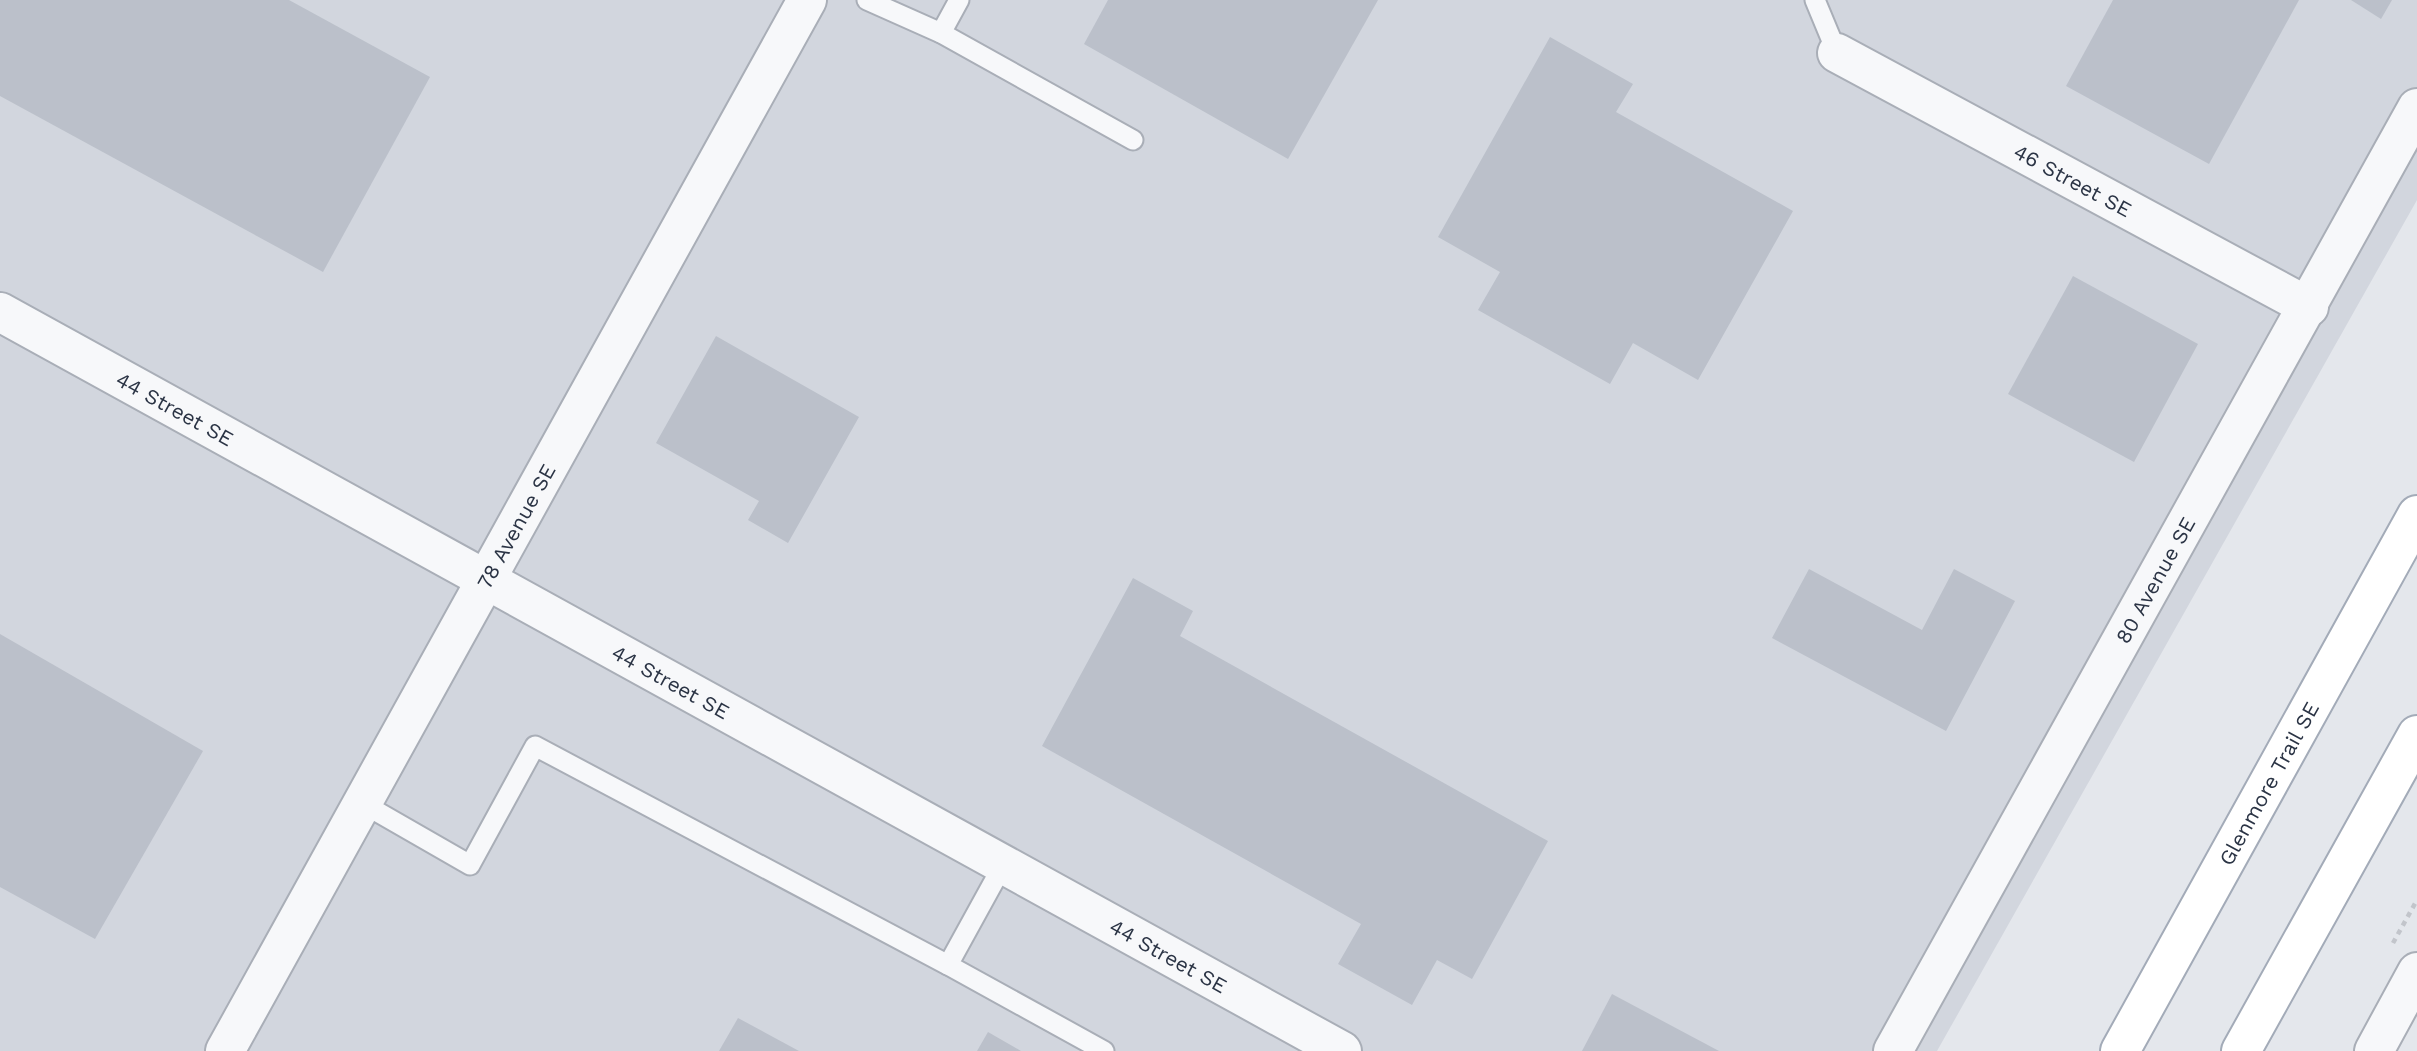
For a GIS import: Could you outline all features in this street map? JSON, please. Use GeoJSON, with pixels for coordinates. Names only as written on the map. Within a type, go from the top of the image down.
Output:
{"type":"FeatureCollection","features":[{"type":"Feature","properties":{"kind":"main road","name":"Glenmore Trail SE"},"geometry":{"type":"LineString","coordinates":[[2120,1051],[2417,515]]}},
{"type":"Feature","properties":{"kind":"main road"},"geometry":{"type":"LineString","coordinates":[[2241,1051],[2417,735]]}},
{"type":"Feature","properties":{"kind":"street","name":"78 Avenue SE"},"geometry":{"type":"LineString","coordinates":[[225,1051],[807,0]]}},
{"type":"Feature","properties":{"kind":"street","name":"46 Street SE"},"geometry":{"type":"LineString","coordinates":[[1837,53],[2309,307]]}},
{"type":"Feature","properties":{"kind":"street","name":"80 Avenue SE"},"geometry":{"type":"LineString","coordinates":[[1893,1051],[2309,307],[2417,108]]}},
{"type":"Feature","properties":{"kind":"street","name":"44 Street SE"},"geometry":{"type":"LineString","coordinates":[[0,312],[1342,1051]]}},
{"type":"Feature","properties":{"kind":"street"},"geometry":{"type":"LineString","coordinates":[[2374,1051],[2417,972]]}},
{"type":"Feature","properties":{"kind":"lane"},"geometry":{"type":"LineString","coordinates":[[867,0],[941,33],[1133,140]]}},
{"type":"Feature","properties":{"kind":"lane"},"geometry":{"type":"LineString","coordinates":[[941,33],[959,0]]}},
{"type":"Feature","properties":{"kind":"lane"},"geometry":{"type":"LineString","coordinates":[[1815,0],[1837,53]]}},
{"type":"Feature","properties":{"kind":"lane"},"geometry":{"type":"LineString","coordinates":[[362,803],[470,865],[535,746],[1104,1051]]}},
{"type":"Feature","properties":{"kind":"lane"},"geometry":{"type":"LineString","coordinates":[[948,965],[1003,864]]}},
{"type":"Feature","properties":{"kind":"shaded area"},"geometry":{"type":"Polygon","coordinates":[[[0,0],[2417,0],[2417,200],[1937,1051],[0,1051],[0,0]]]}},
{"type":"Feature","properties":{"kind":"building"},"geometry":{"type":"Polygon","coordinates":[[[0,0],[289,0],[430,77],[323,272],[0,96],[0,0]]]}},
{"type":"Feature","properties":{"kind":"building"},"geometry":{"type":"Polygon","coordinates":[[[1108,0],[1378,0],[1288,159],[1084,44],[1108,0]]]}},
{"type":"Feature","properties":{"kind":"building"},"geometry":{"type":"Polygon","coordinates":[[[2113,0],[2299,0],[2209,164],[2066,86],[2113,0]]]}},
{"type":"Feature","properties":{"kind":"building"},"geometry":{"type":"Polygon","coordinates":[[[2351,0],[2392,0],[2381,19],[2351,0]]]}},
{"type":"Feature","properties":{"kind":"building"},"geometry":{"type":"Polygon","coordinates":[[[1550,37],[1633,84],[1616,112],[1793,211],[1698,380],[1633,343],[1610,384],[1478,310],[1500,272],[1438,237],[1550,37]]]}},
{"type":"Feature","properties":{"kind":"building"},"geometry":{"type":"Polygon","coordinates":[[[2073,276],[2198,344],[2134,462],[2008,394],[2073,276]]]}},
{"type":"Feature","properties":{"kind":"building"},"geometry":{"type":"Polygon","coordinates":[[[716,336],[859,417],[788,543],[748,520],[759,501],[656,443],[716,336]]]}},
{"type":"Feature","properties":{"kind":"building"},"geometry":{"type":"Polygon","coordinates":[[[1809,569],[1922,630],[1954,569],[2015,601],[1946,731],[1772,638],[1809,569]]]}},
{"type":"Feature","properties":{"kind":"building"},"geometry":{"type":"Polygon","coordinates":[[[1133,578],[1193,611],[1180,636],[1548,841],[1472,979],[1437,960],[1412,1005],[1338,964],[1361,924],[1042,746],[1133,578]]]}},
{"type":"Feature","properties":{"kind":"building"},"geometry":{"type":"Polygon","coordinates":[[[0,634],[203,751],[95,939],[0,887],[0,634]]]}},
{"type":"Feature","properties":{"kind":"building"},"geometry":{"type":"Polygon","coordinates":[[[1612,994],[1719,1051],[1582,1051],[1612,994]]]}},
{"type":"Feature","properties":{"kind":"building"},"geometry":{"type":"Polygon","coordinates":[[[738,1018],[799,1051],[719,1051],[738,1018]]]}},
{"type":"Feature","properties":{"kind":"building"},"geometry":{"type":"Polygon","coordinates":[[[988,1032],[1021,1051],[977,1051],[988,1032]]]}}]}
